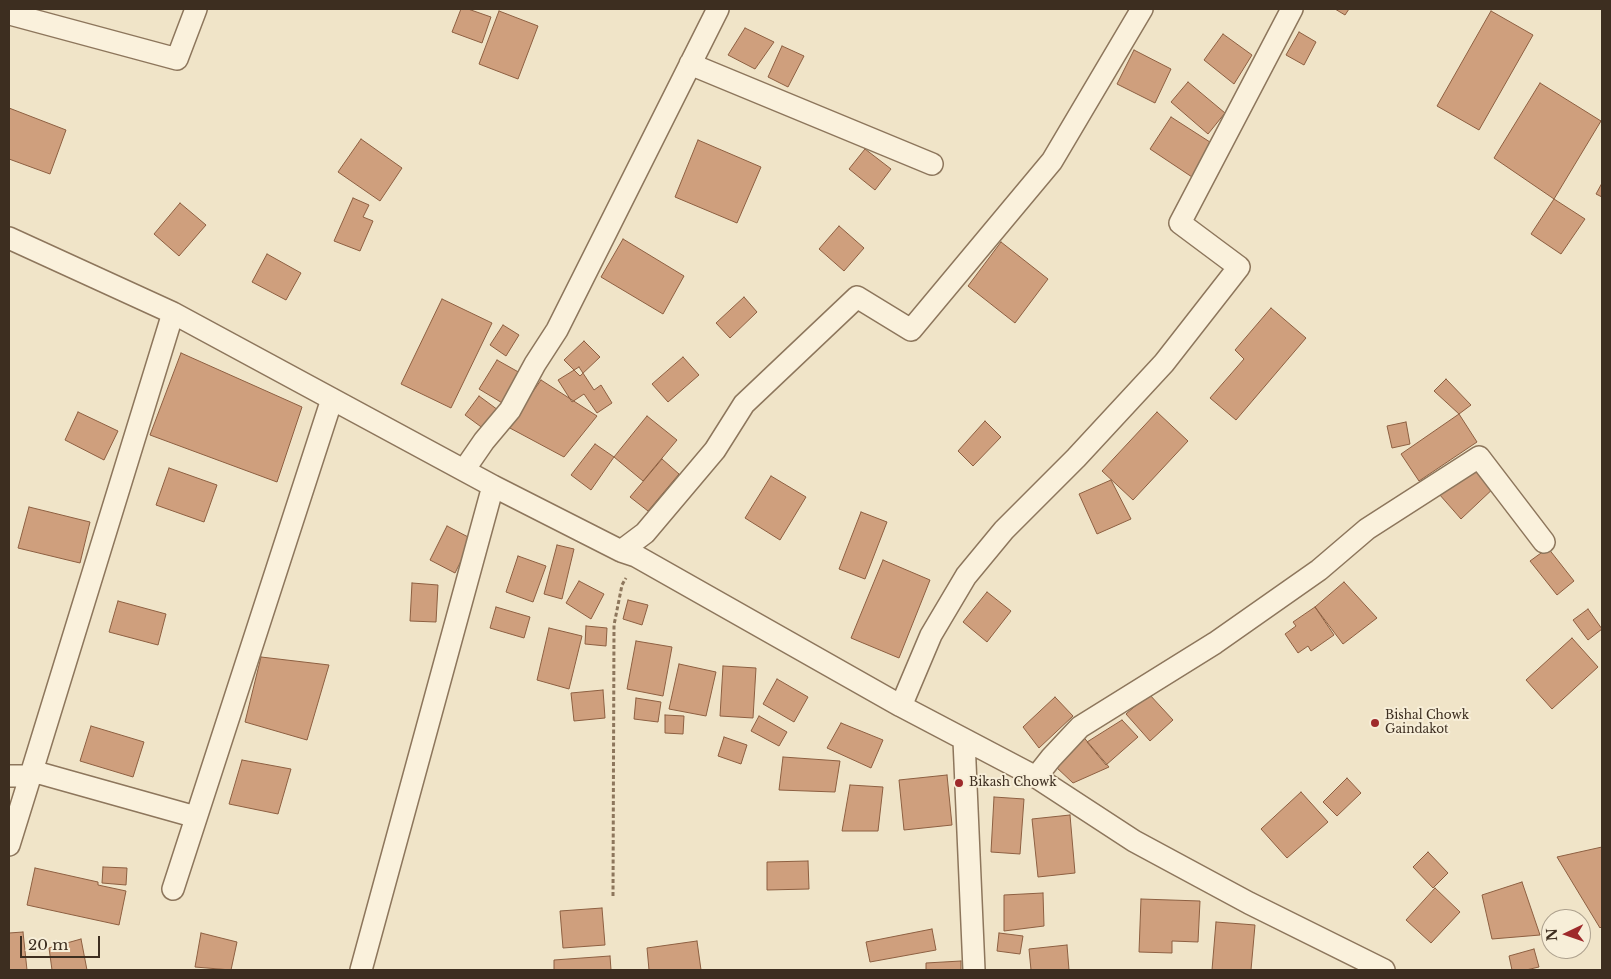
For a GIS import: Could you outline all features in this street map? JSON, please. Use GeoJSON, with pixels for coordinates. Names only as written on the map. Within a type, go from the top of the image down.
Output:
{"type":"FeatureCollection","features":[{"type":"Feature","properties":{"kind":"street"},"geometry":{"type":"LineString","coordinates":[[11,14],[177,59],[196,9]]}},
{"type":"Feature","properties":{"kind":"street"},"geometry":{"type":"LineString","coordinates":[[464,470],[484,441],[510,410],[535,364],[557,330],[718,9]]}},
{"type":"Feature","properties":{"kind":"street"},"geometry":{"type":"LineString","coordinates":[[629,554],[716,450],[744,404],[857,298],[911,330],[1052,161],[1142,9]]}},
{"type":"Feature","properties":{"kind":"street"},"geometry":{"type":"LineString","coordinates":[[901,706],[931,635],[966,576],[1004,530],[1076,458],[1164,363],[1239,267],[1180,223],[1292,9]]}},
{"type":"Feature","properties":{"kind":"street"},"geometry":{"type":"LineString","coordinates":[[690,64],[932,164]]}},
{"type":"Feature","properties":{"kind":"street"},"geometry":{"type":"LineString","coordinates":[[9,238],[173,313],[493,486],[629,554],[901,706],[1036,777],[1134,842],[1249,903],[1384,970]]}},
{"type":"Feature","properties":{"kind":"street"},"geometry":{"type":"LineString","coordinates":[[9,845],[173,313]]}},
{"type":"Feature","properties":{"kind":"street"},"geometry":{"type":"LineString","coordinates":[[173,889],[332,398]]}},
{"type":"Feature","properties":{"kind":"street"},"geometry":{"type":"LineString","coordinates":[[1036,777],[1080,727],[1215,642],[1319,570],[1367,529],[1479,457],[1544,542]]}},
{"type":"Feature","properties":{"kind":"street"},"geometry":{"type":"LineString","coordinates":[[361,970],[493,486]]}},
{"type":"Feature","properties":{"kind":"street"},"geometry":{"type":"LineString","coordinates":[[964,740],[974,970]]}},
{"type":"Feature","properties":{"kind":"street"},"geometry":{"type":"LineString","coordinates":[[9,776],[32,774],[196,817]]}},
{"type":"Feature","properties":{"kind":"path"},"geometry":{"type":"LineString","coordinates":[[613,896],[614,625],[629,554]]}},
{"type":"Feature","properties":{"kind":"building"},"geometry":{"type":"Polygon","coordinates":[[[461,9],[468,9],[491,17],[482,43],[452,32],[461,9]]]}},
{"type":"Feature","properties":{"kind":"building"},"geometry":{"type":"Polygon","coordinates":[[[1335,9],[1349,9],[1345,15],[1335,9]]]}},
{"type":"Feature","properties":{"kind":"building"},"geometry":{"type":"Polygon","coordinates":[[[499,11],[538,26],[518,79],[479,64],[499,11]]]}},
{"type":"Feature","properties":{"kind":"building"},"geometry":{"type":"Polygon","coordinates":[[[1491,11],[1533,35],[1479,130],[1437,106],[1491,11]]]}},
{"type":"Feature","properties":{"kind":"building"},"geometry":{"type":"Polygon","coordinates":[[[745,28],[774,42],[755,69],[728,55],[745,28]]]}},
{"type":"Feature","properties":{"kind":"building"},"geometry":{"type":"Polygon","coordinates":[[[1299,32],[1316,42],[1304,65],[1286,55],[1299,32]]]}},
{"type":"Feature","properties":{"kind":"building"},"geometry":{"type":"Polygon","coordinates":[[[1223,34],[1252,55],[1234,84],[1204,60],[1223,34]]]}},
{"type":"Feature","properties":{"kind":"building"},"geometry":{"type":"Polygon","coordinates":[[[782,46],[804,56],[788,87],[768,77],[782,46]]]}},
{"type":"Feature","properties":{"kind":"building"},"geometry":{"type":"Polygon","coordinates":[[[1134,50],[1171,69],[1155,103],[1117,84],[1134,50]]]}},
{"type":"Feature","properties":{"kind":"building"},"geometry":{"type":"Polygon","coordinates":[[[1188,82],[1225,113],[1208,134],[1171,102],[1188,82]]]}},
{"type":"Feature","properties":{"kind":"building"},"geometry":{"type":"Polygon","coordinates":[[[1540,83],[1601,121],[1554,199],[1494,158],[1540,83]]]}},
{"type":"Feature","properties":{"kind":"building"},"geometry":{"type":"Polygon","coordinates":[[[9,108],[66,130],[50,174],[9,159],[9,108]]]}},
{"type":"Feature","properties":{"kind":"building"},"geometry":{"type":"Polygon","coordinates":[[[1171,117],[1213,144],[1192,177],[1150,149],[1171,117]]]}},
{"type":"Feature","properties":{"kind":"building"},"geometry":{"type":"Polygon","coordinates":[[[361,139],[402,168],[380,201],[338,172],[361,139]]]}},
{"type":"Feature","properties":{"kind":"building"},"geometry":{"type":"Polygon","coordinates":[[[698,140],[761,167],[737,223],[675,197],[698,140]]]}},
{"type":"Feature","properties":{"kind":"building"},"geometry":{"type":"Polygon","coordinates":[[[865,149],[891,169],[875,190],[849,169],[865,149]]]}},
{"type":"Feature","properties":{"kind":"building"},"geometry":{"type":"Polygon","coordinates":[[[1602,183],[1602,197],[1596,194],[1602,183]]]}},
{"type":"Feature","properties":{"kind":"building"},"geometry":{"type":"Polygon","coordinates":[[[353,198],[369,205],[363,217],[373,221],[360,251],[334,241],[353,198]]]}},
{"type":"Feature","properties":{"kind":"building"},"geometry":{"type":"Polygon","coordinates":[[[1554,199],[1585,219],[1561,254],[1531,234],[1554,199]]]}},
{"type":"Feature","properties":{"kind":"building"},"geometry":{"type":"Polygon","coordinates":[[[180,203],[206,225],[179,256],[154,234],[180,203]]]}},
{"type":"Feature","properties":{"kind":"building"},"geometry":{"type":"Polygon","coordinates":[[[839,226],[864,248],[844,271],[819,249],[839,226]]]}},
{"type":"Feature","properties":{"kind":"building"},"geometry":{"type":"Polygon","coordinates":[[[623,239],[684,276],[663,314],[601,277],[623,239]]]}},
{"type":"Feature","properties":{"kind":"building"},"geometry":{"type":"Polygon","coordinates":[[[1001,242],[1048,279],[1015,323],[968,286],[1001,242]]]}},
{"type":"Feature","properties":{"kind":"building"},"geometry":{"type":"Polygon","coordinates":[[[267,254],[301,273],[286,300],[252,282],[267,254]]]}},
{"type":"Feature","properties":{"kind":"building"},"geometry":{"type":"Polygon","coordinates":[[[744,297],[757,312],[730,338],[716,323],[744,297]]]}},
{"type":"Feature","properties":{"kind":"building"},"geometry":{"type":"Polygon","coordinates":[[[442,299],[492,323],[451,408],[401,384],[442,299]]]}},
{"type":"Feature","properties":{"kind":"building"},"geometry":{"type":"Polygon","coordinates":[[[1271,308],[1306,338],[1236,420],[1210,398],[1244,359],[1235,350],[1271,308]]]}},
{"type":"Feature","properties":{"kind":"building"},"geometry":{"type":"Polygon","coordinates":[[[503,325],[519,335],[506,356],[490,345],[503,325]]]}},
{"type":"Feature","properties":{"kind":"building"},"geometry":{"type":"Polygon","coordinates":[[[584,341],[600,357],[580,376],[564,360],[584,341]]]}},
{"type":"Feature","properties":{"kind":"building"},"geometry":{"type":"Polygon","coordinates":[[[181,353],[302,407],[277,482],[150,435],[181,353]]]}},
{"type":"Feature","properties":{"kind":"building"},"geometry":{"type":"Polygon","coordinates":[[[683,357],[699,375],[668,402],[652,384],[683,357]]]}},
{"type":"Feature","properties":{"kind":"building"},"geometry":{"type":"Polygon","coordinates":[[[497,360],[522,374],[504,404],[479,389],[497,360]]]}},
{"type":"Feature","properties":{"kind":"building"},"geometry":{"type":"Polygon","coordinates":[[[579,367],[594,390],[601,385],[612,403],[597,413],[584,394],[572,402],[558,380],[579,367]]]}},
{"type":"Feature","properties":{"kind":"building"},"geometry":{"type":"Polygon","coordinates":[[[1446,379],[1471,405],[1459,414],[1434,391],[1446,379]]]}},
{"type":"Feature","properties":{"kind":"building"},"geometry":{"type":"Polygon","coordinates":[[[541,380],[597,416],[564,457],[508,427],[541,380]]]}},
{"type":"Feature","properties":{"kind":"building"},"geometry":{"type":"Polygon","coordinates":[[[479,396],[498,410],[484,429],[465,415],[479,396]]]}},
{"type":"Feature","properties":{"kind":"building"},"geometry":{"type":"Polygon","coordinates":[[[78,412],[118,431],[104,460],[65,440],[78,412]]]}},
{"type":"Feature","properties":{"kind":"building"},"geometry":{"type":"Polygon","coordinates":[[[1157,412],[1188,441],[1133,500],[1102,471],[1157,412]]]}},
{"type":"Feature","properties":{"kind":"building"},"geometry":{"type":"Polygon","coordinates":[[[1459,414],[1477,442],[1419,481],[1401,454],[1459,414]]]}},
{"type":"Feature","properties":{"kind":"building"},"geometry":{"type":"Polygon","coordinates":[[[647,416],[677,440],[643,481],[614,457],[647,416]]]}},
{"type":"Feature","properties":{"kind":"building"},"geometry":{"type":"Polygon","coordinates":[[[985,421],[1001,437],[973,466],[958,451],[985,421]]]}},
{"type":"Feature","properties":{"kind":"building"},"geometry":{"type":"Polygon","coordinates":[[[1406,422],[1410,444],[1392,448],[1387,426],[1406,422]]]}},
{"type":"Feature","properties":{"kind":"building"},"geometry":{"type":"Polygon","coordinates":[[[595,444],[614,457],[591,490],[571,475],[595,444]]]}},
{"type":"Feature","properties":{"kind":"building"},"geometry":{"type":"Polygon","coordinates":[[[662,459],[679,474],[648,511],[630,497],[662,459]]]}},
{"type":"Feature","properties":{"kind":"building"},"geometry":{"type":"Polygon","coordinates":[[[1475,461],[1497,485],[1461,519],[1439,494],[1475,461]]]}},
{"type":"Feature","properties":{"kind":"building"},"geometry":{"type":"Polygon","coordinates":[[[169,468],[217,485],[204,522],[156,505],[169,468]]]}},
{"type":"Feature","properties":{"kind":"building"},"geometry":{"type":"Polygon","coordinates":[[[771,476],[806,497],[780,540],[745,518],[771,476]]]}},
{"type":"Feature","properties":{"kind":"building"},"geometry":{"type":"Polygon","coordinates":[[[1111,480],[1131,519],[1097,534],[1079,494],[1111,480]]]}},
{"type":"Feature","properties":{"kind":"building"},"geometry":{"type":"Polygon","coordinates":[[[29,507],[90,522],[80,563],[18,548],[29,507]]]}},
{"type":"Feature","properties":{"kind":"building"},"geometry":{"type":"Polygon","coordinates":[[[861,512],[887,522],[865,579],[839,569],[861,512]]]}},
{"type":"Feature","properties":{"kind":"building"},"geometry":{"type":"Polygon","coordinates":[[[447,526],[472,539],[455,573],[430,560],[447,526]]]}},
{"type":"Feature","properties":{"kind":"building"},"geometry":{"type":"Polygon","coordinates":[[[557,545],[574,549],[562,599],[544,594],[557,545]]]}},
{"type":"Feature","properties":{"kind":"building"},"geometry":{"type":"Polygon","coordinates":[[[1548,548],[1574,581],[1557,595],[1530,561],[1548,548]]]}},
{"type":"Feature","properties":{"kind":"building"},"geometry":{"type":"Polygon","coordinates":[[[518,556],[546,566],[533,602],[506,592],[518,556]]]}},
{"type":"Feature","properties":{"kind":"building"},"geometry":{"type":"Polygon","coordinates":[[[883,560],[930,580],[899,658],[851,638],[883,560]]]}},
{"type":"Feature","properties":{"kind":"building"},"geometry":{"type":"Polygon","coordinates":[[[579,581],[604,594],[591,619],[566,603],[579,581]]]}},
{"type":"Feature","properties":{"kind":"building"},"geometry":{"type":"Polygon","coordinates":[[[1344,582],[1377,618],[1343,644],[1315,607],[1344,582]]]}},
{"type":"Feature","properties":{"kind":"building"},"geometry":{"type":"Polygon","coordinates":[[[412,583],[438,585],[436,622],[410,621],[412,583]]]}},
{"type":"Feature","properties":{"kind":"building"},"geometry":{"type":"Polygon","coordinates":[[[987,592],[1011,611],[987,642],[963,622],[987,592]]]}},
{"type":"Feature","properties":{"kind":"building"},"geometry":{"type":"Polygon","coordinates":[[[628,600],[648,605],[642,625],[623,619],[628,600]]]}},
{"type":"Feature","properties":{"kind":"building"},"geometry":{"type":"Polygon","coordinates":[[[118,601],[166,614],[158,645],[109,632],[118,601]]]}},
{"type":"Feature","properties":{"kind":"building"},"geometry":{"type":"Polygon","coordinates":[[[496,607],[530,617],[524,638],[490,628],[496,607]]]}},
{"type":"Feature","properties":{"kind":"building"},"geometry":{"type":"Polygon","coordinates":[[[1315,607],[1334,635],[1311,651],[1308,646],[1298,653],[1285,634],[1296,626],[1293,622],[1315,607]]]}},
{"type":"Feature","properties":{"kind":"building"},"geometry":{"type":"Polygon","coordinates":[[[1588,609],[1602,629],[1588,640],[1573,620],[1588,609]]]}},
{"type":"Feature","properties":{"kind":"building"},"geometry":{"type":"Polygon","coordinates":[[[586,626],[607,628],[606,646],[585,644],[586,626]]]}},
{"type":"Feature","properties":{"kind":"building"},"geometry":{"type":"Polygon","coordinates":[[[549,628],[582,636],[569,689],[537,680],[549,628]]]}},
{"type":"Feature","properties":{"kind":"building"},"geometry":{"type":"Polygon","coordinates":[[[1572,638],[1598,667],[1552,709],[1526,680],[1572,638]]]}},
{"type":"Feature","properties":{"kind":"building"},"geometry":{"type":"Polygon","coordinates":[[[636,641],[672,647],[663,696],[627,689],[636,641]]]}},
{"type":"Feature","properties":{"kind":"building"},"geometry":{"type":"Polygon","coordinates":[[[261,657],[329,665],[307,740],[245,722],[261,657]]]}},
{"type":"Feature","properties":{"kind":"building"},"geometry":{"type":"Polygon","coordinates":[[[679,664],[716,672],[706,716],[669,709],[679,664]]]}},
{"type":"Feature","properties":{"kind":"building"},"geometry":{"type":"Polygon","coordinates":[[[723,666],[756,668],[753,718],[720,716],[723,666]]]}},
{"type":"Feature","properties":{"kind":"building"},"geometry":{"type":"Polygon","coordinates":[[[777,679],[808,697],[794,722],[763,704],[777,679]]]}},
{"type":"Feature","properties":{"kind":"building"},"geometry":{"type":"Polygon","coordinates":[[[603,690],[605,718],[574,721],[571,693],[603,690]]]}},
{"type":"Feature","properties":{"kind":"building"},"geometry":{"type":"Polygon","coordinates":[[[1149,694],[1173,720],[1150,741],[1126,714],[1149,694]]]}},
{"type":"Feature","properties":{"kind":"building"},"geometry":{"type":"Polygon","coordinates":[[[1055,697],[1073,716],[1039,748],[1023,727],[1055,697]]]}},
{"type":"Feature","properties":{"kind":"building"},"geometry":{"type":"Polygon","coordinates":[[[636,698],[661,702],[658,722],[634,719],[636,698]]]}},
{"type":"Feature","properties":{"kind":"building"},"geometry":{"type":"Polygon","coordinates":[[[665,715],[684,716],[683,734],[665,733],[665,715]]]}},
{"type":"Feature","properties":{"kind":"building"},"geometry":{"type":"Polygon","coordinates":[[[759,716],[787,732],[779,746],[751,731],[759,716]]]}},
{"type":"Feature","properties":{"kind":"building"},"geometry":{"type":"Polygon","coordinates":[[[1122,720],[1138,737],[1106,765],[1087,742],[1122,720]]]}},
{"type":"Feature","properties":{"kind":"building"},"geometry":{"type":"Polygon","coordinates":[[[841,723],[883,740],[871,768],[827,748],[841,723]]]}},
{"type":"Feature","properties":{"kind":"building"},"geometry":{"type":"Polygon","coordinates":[[[91,726],[144,742],[133,777],[80,761],[91,726]]]}},
{"type":"Feature","properties":{"kind":"building"},"geometry":{"type":"Polygon","coordinates":[[[1080,733],[1109,767],[1073,783],[1055,766],[1080,733]]]}},
{"type":"Feature","properties":{"kind":"building"},"geometry":{"type":"Polygon","coordinates":[[[724,737],[747,745],[741,764],[718,756],[724,737]]]}},
{"type":"Feature","properties":{"kind":"building"},"geometry":{"type":"Polygon","coordinates":[[[783,757],[840,761],[835,792],[779,790],[783,757]]]}},
{"type":"Feature","properties":{"kind":"building"},"geometry":{"type":"Polygon","coordinates":[[[242,760],[291,769],[278,814],[229,804],[242,760]]]}},
{"type":"Feature","properties":{"kind":"building"},"geometry":{"type":"Polygon","coordinates":[[[947,775],[952,825],[904,830],[899,780],[947,775]]]}},
{"type":"Feature","properties":{"kind":"building"},"geometry":{"type":"Polygon","coordinates":[[[1347,778],[1361,793],[1337,816],[1323,802],[1347,778]]]}},
{"type":"Feature","properties":{"kind":"building"},"geometry":{"type":"Polygon","coordinates":[[[850,785],[883,787],[878,831],[842,831],[850,785]]]}},
{"type":"Feature","properties":{"kind":"building"},"geometry":{"type":"Polygon","coordinates":[[[1301,792],[1328,822],[1287,858],[1261,829],[1301,792]]]}},
{"type":"Feature","properties":{"kind":"building"},"geometry":{"type":"Polygon","coordinates":[[[994,797],[1024,799],[1020,854],[991,852],[994,797]]]}},
{"type":"Feature","properties":{"kind":"building"},"geometry":{"type":"Polygon","coordinates":[[[1070,815],[1075,873],[1038,877],[1032,819],[1070,815]]]}},
{"type":"Feature","properties":{"kind":"building"},"geometry":{"type":"Polygon","coordinates":[[[1602,847],[1602,926],[1600,928],[1591,913],[1591,909],[1588,909],[1557,857],[1602,847]]]}},
{"type":"Feature","properties":{"kind":"building"},"geometry":{"type":"Polygon","coordinates":[[[1428,852],[1448,873],[1433,888],[1413,867],[1428,852]]]}},
{"type":"Feature","properties":{"kind":"building"},"geometry":{"type":"Polygon","coordinates":[[[808,861],[809,889],[767,890],[767,862],[808,861]]]}},
{"type":"Feature","properties":{"kind":"building"},"geometry":{"type":"Polygon","coordinates":[[[103,867],[127,868],[126,885],[102,883],[103,867]]]}},
{"type":"Feature","properties":{"kind":"building"},"geometry":{"type":"Polygon","coordinates":[[[35,868],[98,882],[98,885],[126,891],[119,925],[27,905],[35,868]]]}},
{"type":"Feature","properties":{"kind":"building"},"geometry":{"type":"Polygon","coordinates":[[[1522,882],[1540,935],[1492,939],[1482,895],[1522,882]]]}},
{"type":"Feature","properties":{"kind":"building"},"geometry":{"type":"Polygon","coordinates":[[[1435,888],[1460,912],[1431,943],[1406,920],[1435,888]]]}},
{"type":"Feature","properties":{"kind":"building"},"geometry":{"type":"Polygon","coordinates":[[[1043,893],[1044,926],[1004,931],[1004,895],[1043,893]]]}},
{"type":"Feature","properties":{"kind":"building"},"geometry":{"type":"Polygon","coordinates":[[[1141,899],[1200,901],[1198,942],[1172,941],[1172,953],[1139,952],[1141,899]]]}},
{"type":"Feature","properties":{"kind":"building"},"geometry":{"type":"Polygon","coordinates":[[[602,908],[605,945],[563,948],[560,911],[602,908]]]}},
{"type":"Feature","properties":{"kind":"building"},"geometry":{"type":"Polygon","coordinates":[[[1216,922],[1255,925],[1251,970],[1212,970],[1216,922]]]}},
{"type":"Feature","properties":{"kind":"building"},"geometry":{"type":"Polygon","coordinates":[[[932,929],[936,950],[870,962],[866,942],[932,929]]]}},
{"type":"Feature","properties":{"kind":"building"},"geometry":{"type":"Polygon","coordinates":[[[23,932],[27,970],[9,970],[9,933],[23,932]]]}},
{"type":"Feature","properties":{"kind":"building"},"geometry":{"type":"Polygon","coordinates":[[[201,933],[237,942],[231,970],[195,967],[201,933]]]}},
{"type":"Feature","properties":{"kind":"building"},"geometry":{"type":"Polygon","coordinates":[[[999,933],[1023,936],[1020,954],[997,951],[999,933]]]}},
{"type":"Feature","properties":{"kind":"building"},"geometry":{"type":"Polygon","coordinates":[[[81,939],[87,970],[52,970],[49,948],[81,939]]]}},
{"type":"Feature","properties":{"kind":"building"},"geometry":{"type":"Polygon","coordinates":[[[697,941],[701,970],[649,970],[647,948],[697,941]]]}},
{"type":"Feature","properties":{"kind":"building"},"geometry":{"type":"Polygon","coordinates":[[[1067,945],[1069,970],[1031,970],[1029,949],[1067,945]]]}},
{"type":"Feature","properties":{"kind":"building"},"geometry":{"type":"Polygon","coordinates":[[[1534,949],[1539,967],[1526,970],[1512,970],[1509,956],[1534,949]]]}},
{"type":"Feature","properties":{"kind":"building"},"geometry":{"type":"Polygon","coordinates":[[[610,956],[611,970],[554,970],[554,960],[610,956]]]}},
{"type":"Feature","properties":{"kind":"building"},"geometry":{"type":"Polygon","coordinates":[[[961,961],[961,970],[926,970],[926,963],[961,961]]]}},
{"type":"Feature","properties":{"kind":"place","name":"Bishal Chowk Gaindakot"},"geometry":{"type":"Point","coordinates":[1375,723]}},
{"type":"Feature","properties":{"kind":"place","name":"Bikash Chowk"},"geometry":{"type":"Point","coordinates":[959,783]}}]}
